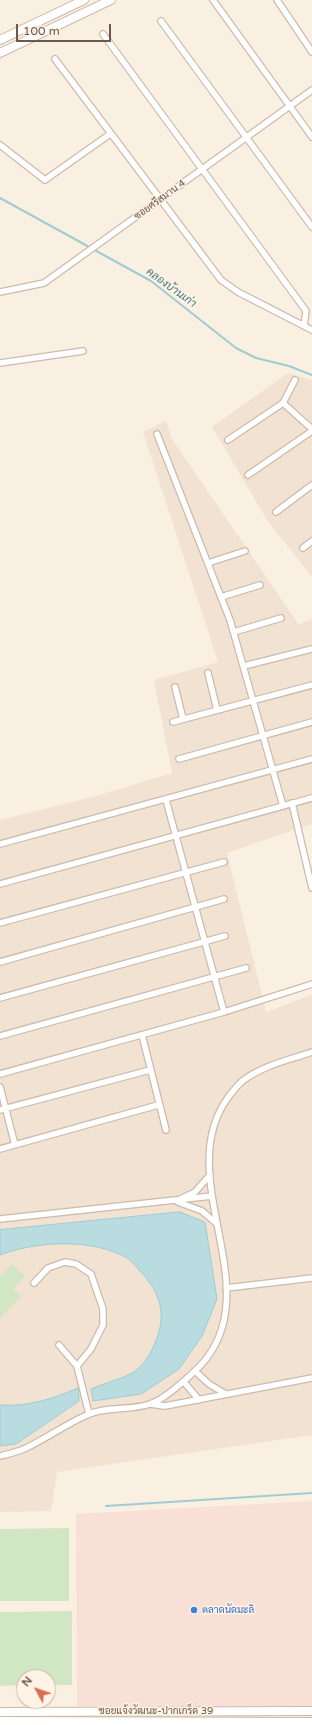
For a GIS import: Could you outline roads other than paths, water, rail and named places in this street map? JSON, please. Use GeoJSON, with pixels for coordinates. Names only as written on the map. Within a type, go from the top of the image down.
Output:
{"type":"FeatureCollection","features":[{"type":"Feature","properties":{"kind":"main road"},"geometry":{"type":"LineString","coordinates":[[0,40],[84,0]]}},
{"type":"Feature","properties":{"kind":"main road"},"geometry":{"type":"LineString","coordinates":[[0,53],[111,0]]}},
{"type":"Feature","properties":{"kind":"main road","name":"ซอยแจ้งวัฒนะ-ปากเกร็ด 39"},"geometry":{"type":"LineString","coordinates":[[0,1712],[312,1711]]}},
{"type":"Feature","properties":{"kind":"main road","name":"ซอยแจ้งวัฒนะ-ปากเกร็ด 39"},"geometry":{"type":"LineString","coordinates":[[0,1721],[312,1722]]}},
{"type":"Feature","properties":{"kind":"street"},"geometry":{"type":"LineString","coordinates":[[213,0],[312,137]]}},
{"type":"Feature","properties":{"kind":"street"},"geometry":{"type":"LineString","coordinates":[[277,0],[312,52]]}},
{"type":"Feature","properties":{"kind":"street"},"geometry":{"type":"LineString","coordinates":[[162,21],[312,227]]}},
{"type":"Feature","properties":{"kind":"street"},"geometry":{"type":"LineString","coordinates":[[103,34],[203,168],[306,311],[304,326]]}},
{"type":"Feature","properties":{"kind":"street"},"geometry":{"type":"LineString","coordinates":[[55,60],[221,280],[238,292],[312,330]]}},
{"type":"Feature","properties":{"kind":"street","name":"ซอยศรีสมาน 4"},"geometry":{"type":"LineString","coordinates":[[0,292],[41,284],[90,251],[312,90]]}},
{"type":"Feature","properties":{"kind":"street"},"geometry":{"type":"LineString","coordinates":[[0,145],[45,180],[110,134]]}},
{"type":"Feature","properties":{"kind":"street"},"geometry":{"type":"LineString","coordinates":[[0,363],[83,351]]}},
{"type":"Feature","properties":{"kind":"street"},"geometry":{"type":"LineString","coordinates":[[228,440],[282,403],[295,380]]}},
{"type":"Feature","properties":{"kind":"street"},"geometry":{"type":"LineString","coordinates":[[248,475],[312,430],[282,403]]}},
{"type":"Feature","properties":{"kind":"street"},"geometry":{"type":"LineString","coordinates":[[157,434],[234,632],[283,806]]}},
{"type":"Feature","properties":{"kind":"street"},"geometry":{"type":"LineString","coordinates":[[276,512],[312,485]]}},
{"type":"Feature","properties":{"kind":"street"},"geometry":{"type":"LineString","coordinates":[[303,548],[312,541]]}},
{"type":"Feature","properties":{"kind":"street"},"geometry":{"type":"LineString","coordinates":[[208,563],[245,551]]}},
{"type":"Feature","properties":{"kind":"street"},"geometry":{"type":"LineString","coordinates":[[221,597],[260,585]]}},
{"type":"Feature","properties":{"kind":"street"},"geometry":{"type":"LineString","coordinates":[[234,632],[281,618]]}},
{"type":"Feature","properties":{"kind":"street"},"geometry":{"type":"LineString","coordinates":[[244,666],[312,649]]}},
{"type":"Feature","properties":{"kind":"street"},"geometry":{"type":"LineString","coordinates":[[208,673],[217,710]]}},
{"type":"Feature","properties":{"kind":"street"},"geometry":{"type":"LineString","coordinates":[[173,722],[312,685]]}},
{"type":"Feature","properties":{"kind":"street"},"geometry":{"type":"LineString","coordinates":[[175,687],[183,719]]}},
{"type":"Feature","properties":{"kind":"street"},"geometry":{"type":"LineString","coordinates":[[178,759],[312,722]]}},
{"type":"Feature","properties":{"kind":"street"},"geometry":{"type":"LineString","coordinates":[[0,844],[312,759]]}},
{"type":"Feature","properties":{"kind":"street"},"geometry":{"type":"LineString","coordinates":[[0,884],[312,798]]}},
{"type":"Feature","properties":{"kind":"street"},"geometry":{"type":"LineString","coordinates":[[166,800],[224,1012]]}},
{"type":"Feature","properties":{"kind":"street"},"geometry":{"type":"LineString","coordinates":[[292,803],[312,888]]}},
{"type":"Feature","properties":{"kind":"street"},"geometry":{"type":"LineString","coordinates":[[0,923],[224,862]]}},
{"type":"Feature","properties":{"kind":"street"},"geometry":{"type":"LineString","coordinates":[[0,962],[224,899]]}},
{"type":"Feature","properties":{"kind":"street"},"geometry":{"type":"LineString","coordinates":[[0,998],[225,936]]}},
{"type":"Feature","properties":{"kind":"street"},"geometry":{"type":"LineString","coordinates":[[0,1036],[246,968]]}},
{"type":"Feature","properties":{"kind":"street"},"geometry":{"type":"LineString","coordinates":[[0,1074],[224,1012],[312,984]]}},
{"type":"Feature","properties":{"kind":"street"},"geometry":{"type":"LineString","coordinates":[[142,1035],[158,1105],[166,1130]]}},
{"type":"Feature","properties":{"kind":"street"},"geometry":{"type":"LineString","coordinates":[[150,1404],[184,1382],[195,1371],[216,1344],[224,1320],[226,1288],[224,1254],[212,1196],[210,1174],[212,1134],[222,1106],[243,1080],[257,1071],[312,1052]]}},
{"type":"Feature","properties":{"kind":"street"},"geometry":{"type":"LineString","coordinates":[[3,1110],[150,1070]]}},
{"type":"Feature","properties":{"kind":"street"},"geometry":{"type":"LineString","coordinates":[[0,1087],[3,1110],[15,1145]]}},
{"type":"Feature","properties":{"kind":"street"},"geometry":{"type":"LineString","coordinates":[[0,1149],[158,1105]]}},
{"type":"Feature","properties":{"kind":"street"},"geometry":{"type":"LineString","coordinates":[[175,1201],[195,1192],[208,1179],[210,1174]]}},
{"type":"Feature","properties":{"kind":"street"},"geometry":{"type":"LineString","coordinates":[[0,1219],[212,1196]]}},
{"type":"Feature","properties":{"kind":"street"},"geometry":{"type":"LineString","coordinates":[[175,1201],[188,1204],[202,1211],[217,1224]]}},
{"type":"Feature","properties":{"kind":"street"},"geometry":{"type":"LineString","coordinates":[[34,1283],[48,1268],[65,1262],[76,1264],[91,1274],[103,1309],[103,1325],[91,1349],[77,1366]]}},
{"type":"Feature","properties":{"kind":"street"},"geometry":{"type":"LineString","coordinates":[[226,1288],[312,1278]]}},
{"type":"Feature","properties":{"kind":"street"},"geometry":{"type":"LineString","coordinates":[[59,1345],[77,1366],[89,1414]]}},
{"type":"Feature","properties":{"kind":"street"},"geometry":{"type":"LineString","coordinates":[[195,1371],[209,1384],[226,1394]]}},
{"type":"Feature","properties":{"kind":"street"},"geometry":{"type":"LineString","coordinates":[[0,1456],[25,1449],[89,1414],[150,1404],[165,1406],[312,1378]]}},
{"type":"Feature","properties":{"kind":"street"},"geometry":{"type":"LineString","coordinates":[[184,1382],[199,1400]]}},
{"type":"Feature","properties":{"kind":"water"},"geometry":{"type":"Polygon","coordinates":[[[180,1212],[205,1222],[217,1299],[202,1336],[179,1369],[141,1394],[93,1401],[91,1389],[134,1372],[144,1362],[151,1351],[159,1333],[161,1323],[160,1305],[153,1288],[129,1259],[97,1247],[64,1244],[47,1245],[14,1250],[0,1255],[0,1230],[180,1212]]]}},
{"type":"Feature","properties":{"kind":"water"},"geometry":{"type":"Polygon","coordinates":[[[78,1388],[79,1401],[16,1444],[0,1446],[0,1405],[20,1405],[40,1401],[59,1396],[78,1388]]]}},
{"type":"Feature","properties":{"kind":"waterway","name":"คลองบ้านเก่า"},"geometry":{"type":"LineString","coordinates":[[0,198],[151,281],[236,348],[256,358],[289,366],[312,375]]}},
{"type":"Feature","properties":{"kind":"waterway"},"geometry":{"type":"LineString","coordinates":[[106,1506],[312,1493]]}},
{"type":"Feature","properties":{"kind":"place","name":"ตลาดนัดมะลิ"},"geometry":{"type":"Point","coordinates":[194,1610]}}]}
